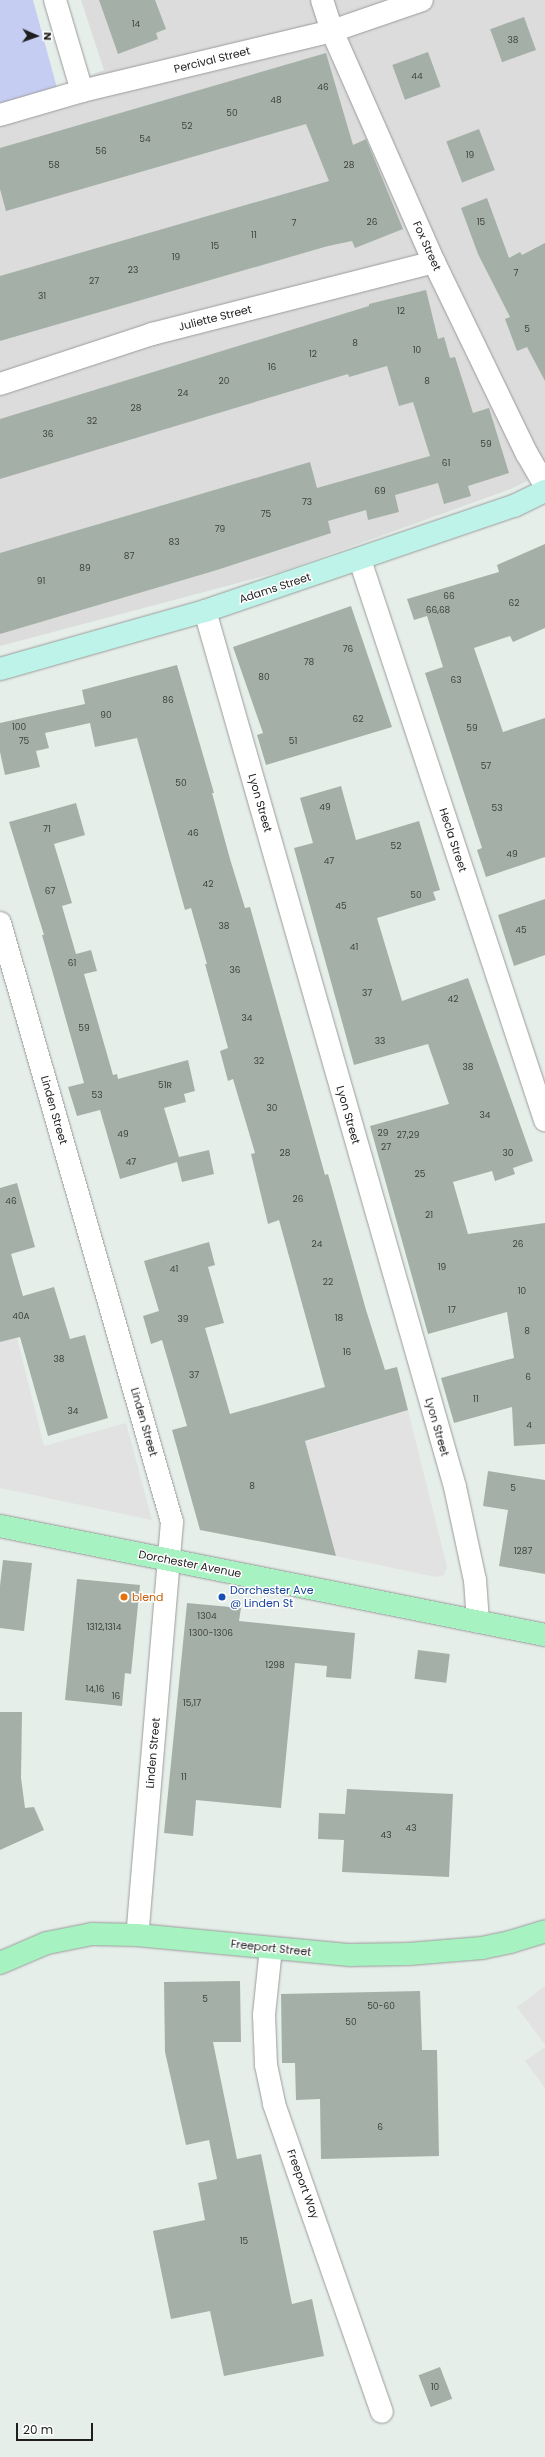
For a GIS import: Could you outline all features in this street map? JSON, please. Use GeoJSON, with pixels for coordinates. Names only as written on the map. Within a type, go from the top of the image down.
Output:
{"type":"FeatureCollection","features":[{"type":"Feature","properties":{"kind":"main road","name":"Adams Street"},"geometry":{"type":"LineString","coordinates":[[0,669],[205,611],[360,560],[514,506],[545,491]]}},
{"type":"Feature","properties":{"kind":"main road","name":"Dorchester Avenue"},"geometry":{"type":"LineString","coordinates":[[0,1526],[545,1635]]}},
{"type":"Feature","properties":{"kind":"main road","name":"Freeport Street"},"geometry":{"type":"LineString","coordinates":[[0,1963],[46,1943],[78,1935],[137,1935],[350,1955],[409,1954],[496,1946],[545,1931]]}},
{"type":"Feature","properties":{"kind":"street"},"geometry":{"type":"LineString","coordinates":[[55,0],[82,91]]}},
{"type":"Feature","properties":{"kind":"street","name":"Fox Street"},"geometry":{"type":"LineString","coordinates":[[322,0],[332,31],[434,262],[527,454],[545,485]]}},
{"type":"Feature","properties":{"kind":"street","name":"Percival Street"},"geometry":{"type":"LineString","coordinates":[[0,115],[82,91],[332,31],[422,0]]}},
{"type":"Feature","properties":{"kind":"street","name":"Juliette Street"},"geometry":{"type":"LineString","coordinates":[[0,384],[152,334],[434,262]]}},
{"type":"Feature","properties":{"kind":"street","name":"Hecla Street"},"geometry":{"type":"LineString","coordinates":[[360,560],[545,1120]]}},
{"type":"Feature","properties":{"kind":"street","name":"Lyon Street"},"geometry":{"type":"LineString","coordinates":[[205,611],[455,1488],[475,1580],[478,1622]]}},
{"type":"Feature","properties":{"kind":"street","name":"Linden Street"},"geometry":{"type":"LineString","coordinates":[[0,923],[170,1512],[170,1560],[137,1935]]}},
{"type":"Feature","properties":{"kind":"street","name":"Freeport Way"},"geometry":{"type":"LineString","coordinates":[[271,1948],[264,2015],[266,2065],[274,2104],[382,2412]]}},
{"type":"Feature","properties":{"kind":"shaded area"},"geometry":{"type":"Polygon","coordinates":[[[0,0],[33,0],[57,88],[0,104],[0,0]]]}},
{"type":"Feature","properties":{"kind":"shaded area"},"geometry":{"type":"Polygon","coordinates":[[[81,0],[545,0],[545,472],[511,489],[283,571],[0,646],[0,104],[57,88],[104,70],[81,0]]]}},
{"type":"Feature","properties":{"kind":"shaded area"},"geometry":{"type":"Polygon","coordinates":[[[17,1338],[44,1446],[126,1423],[152,1520],[0,1488],[0,1342],[17,1338]]]}},
{"type":"Feature","properties":{"kind":"shaded area"},"geometry":{"type":"Polygon","coordinates":[[[408,1410],[447,1567],[444,1575],[436,1577],[336,1556],[305,1442],[408,1410]]]}},
{"type":"Feature","properties":{"kind":"shaded area"},"geometry":{"type":"Polygon","coordinates":[[[545,1986],[545,2045],[517,2007],[545,1986]]]}},
{"type":"Feature","properties":{"kind":"shaded area"},"geometry":{"type":"Polygon","coordinates":[[[545,2047],[545,2088],[525,2061],[545,2047]]]}},
{"type":"Feature","properties":{"kind":"building"},"geometry":{"type":"Polygon","coordinates":[[[99,0],[155,0],[166,29],[156,33],[158,39],[118,54],[99,0]]]}},
{"type":"Feature","properties":{"kind":"building"},"geometry":{"type":"Polygon","coordinates":[[[524,17],[536,50],[502,62],[490,29],[524,17]]]}},
{"type":"Feature","properties":{"kind":"building"},"geometry":{"type":"Polygon","coordinates":[[[428,52],[441,87],[405,100],[392,65],[428,52]]]}},
{"type":"Feature","properties":{"kind":"building"},"geometry":{"type":"Polygon","coordinates":[[[326,53],[353,145],[366,139],[403,229],[355,248],[352,241],[328,246],[0,341],[0,276],[329,181],[306,124],[6,211],[0,189],[0,148],[326,53]]]}},
{"type":"Feature","properties":{"kind":"building"},"geometry":{"type":"Polygon","coordinates":[[[479,129],[495,170],[462,183],[446,142],[479,129]]]}},
{"type":"Feature","properties":{"kind":"building"},"geometry":{"type":"Polygon","coordinates":[[[487,198],[509,258],[520,252],[522,255],[545,243],[545,381],[527,347],[517,351],[505,319],[510,317],[478,254],[461,208],[487,198]]]}},
{"type":"Feature","properties":{"kind":"building"},"geometry":{"type":"Polygon","coordinates":[[[426,290],[438,339],[444,337],[450,358],[455,357],[473,413],[489,408],[509,473],[468,486],[471,496],[444,504],[438,483],[395,495],[399,512],[368,520],[366,510],[328,521],[331,533],[217,570],[0,634],[0,553],[310,462],[317,488],[430,456],[413,402],[399,406],[387,366],[349,377],[348,374],[0,479],[0,419],[369,306],[369,304],[426,290]]]}},
{"type":"Feature","properties":{"kind":"building"},"geometry":{"type":"Polygon","coordinates":[[[545,544],[545,628],[513,642],[510,636],[474,648],[503,732],[545,718],[545,857],[486,877],[477,850],[482,848],[425,673],[443,667],[427,616],[414,620],[407,599],[499,572],[497,565],[545,544]]]}},
{"type":"Feature","properties":{"kind":"building"},"geometry":{"type":"Polygon","coordinates":[[[351,606],[392,727],[266,765],[257,735],[263,733],[233,647],[351,606]]]}},
{"type":"Feature","properties":{"kind":"building"},"geometry":{"type":"Polygon","coordinates":[[[177,665],[214,793],[212,793],[230,859],[245,908],[250,907],[325,1175],[328,1174],[366,1310],[385,1370],[397,1367],[408,1410],[305,1441],[336,1556],[200,1530],[172,1430],[187,1426],[162,1340],[151,1344],[143,1316],[159,1311],[144,1261],[209,1242],[215,1265],[208,1267],[224,1323],[205,1328],[230,1414],[325,1387],[279,1220],[268,1224],[251,1154],[255,1153],[233,1079],[228,1081],[220,1051],[228,1048],[205,964],[207,964],[191,908],[185,910],[137,738],[95,747],[90,723],[45,733],[49,748],[36,751],[40,767],[5,775],[0,752],[0,723],[85,704],[82,690],[177,665]]]}},
{"type":"Feature","properties":{"kind":"building"},"geometry":{"type":"Polygon","coordinates":[[[341,786],[356,840],[419,821],[440,890],[433,892],[436,900],[377,918],[402,1001],[468,978],[533,1161],[513,1168],[515,1174],[495,1181],[492,1171],[453,1182],[468,1234],[545,1223],[545,1444],[514,1446],[512,1407],[454,1423],[441,1378],[514,1358],[507,1312],[428,1334],[370,1126],[449,1104],[428,1044],[354,1065],[294,848],[313,843],[300,798],[341,786]]]}},
{"type":"Feature","properties":{"kind":"building"},"geometry":{"type":"Polygon","coordinates":[[[76,803],[85,835],[54,844],[72,903],[62,906],[76,954],[91,950],[97,971],[84,974],[113,1075],[117,1074],[118,1079],[188,1060],[195,1091],[184,1094],[186,1102],[164,1108],[179,1157],[209,1150],[214,1174],[182,1182],[177,1162],[120,1179],[100,1110],[77,1116],[68,1087],[84,1083],[42,935],[44,935],[9,822],[76,803]]]}},
{"type":"Feature","properties":{"kind":"building"},"geometry":{"type":"Polygon","coordinates":[[[545,899],[545,955],[514,966],[498,915],[545,899]]]}},
{"type":"Feature","properties":{"kind":"building"},"geometry":{"type":"Polygon","coordinates":[[[17,1183],[35,1247],[11,1254],[23,1296],[54,1287],[70,1339],[85,1335],[108,1418],[48,1436],[20,1337],[0,1342],[0,1188],[17,1183]]]}},
{"type":"Feature","properties":{"kind":"building"},"geometry":{"type":"Polygon","coordinates":[[[488,1471],[545,1480],[545,1574],[499,1566],[508,1510],[483,1506],[488,1471]]]}},
{"type":"Feature","properties":{"kind":"building"},"geometry":{"type":"Polygon","coordinates":[[[3,1560],[32,1563],[24,1631],[0,1628],[0,1586],[3,1560]]]}},
{"type":"Feature","properties":{"kind":"building"},"geometry":{"type":"Polygon","coordinates":[[[77,1579],[140,1585],[131,1674],[125,1673],[122,1706],[65,1700],[77,1579]]]}},
{"type":"Feature","properties":{"kind":"building"},"geometry":{"type":"Polygon","coordinates":[[[187,1603],[241,1608],[239,1621],[355,1633],[351,1679],[326,1677],[327,1666],[295,1663],[281,1808],[196,1800],[193,1836],[164,1833],[187,1603]]]}},
{"type":"Feature","properties":{"kind":"building"},"geometry":{"type":"Polygon","coordinates":[[[418,1650],[450,1654],[446,1683],[414,1679],[418,1650]]]}},
{"type":"Feature","properties":{"kind":"building"},"geometry":{"type":"Polygon","coordinates":[[[0,1712],[22,1712],[21,1778],[25,1808],[34,1807],[44,1830],[0,1850],[0,1712]]]}},
{"type":"Feature","properties":{"kind":"building"},"geometry":{"type":"Polygon","coordinates":[[[347,1789],[453,1794],[449,1877],[342,1872],[344,1840],[318,1839],[319,1813],[345,1814],[347,1789]]]}},
{"type":"Feature","properties":{"kind":"building"},"geometry":{"type":"Polygon","coordinates":[[[240,1981],[241,2042],[213,2042],[237,2159],[261,2154],[292,2304],[312,2299],[324,2356],[224,2376],[210,2311],[171,2319],[153,2231],[205,2220],[198,2183],[217,2179],[209,2140],[186,2145],[165,2052],[164,1982],[240,1981]]]}},
{"type":"Feature","properties":{"kind":"building"},"geometry":{"type":"Polygon","coordinates":[[[420,1991],[422,2050],[437,2050],[439,2156],[321,2159],[320,2099],[296,2100],[295,2063],[282,2063],[281,1994],[420,1991]]]}},
{"type":"Feature","properties":{"kind":"building"},"geometry":{"type":"Polygon","coordinates":[[[440,2367],[452,2399],[431,2407],[419,2375],[440,2367]]]}},
{"type":"Feature","properties":{"kind":"place","name":"blend"},"geometry":{"type":"Point","coordinates":[124,1597]}},
{"type":"Feature","properties":{"kind":"place","name":"Dorchester Ave @ Linden St"},"geometry":{"type":"Point","coordinates":[222,1597]}}]}
